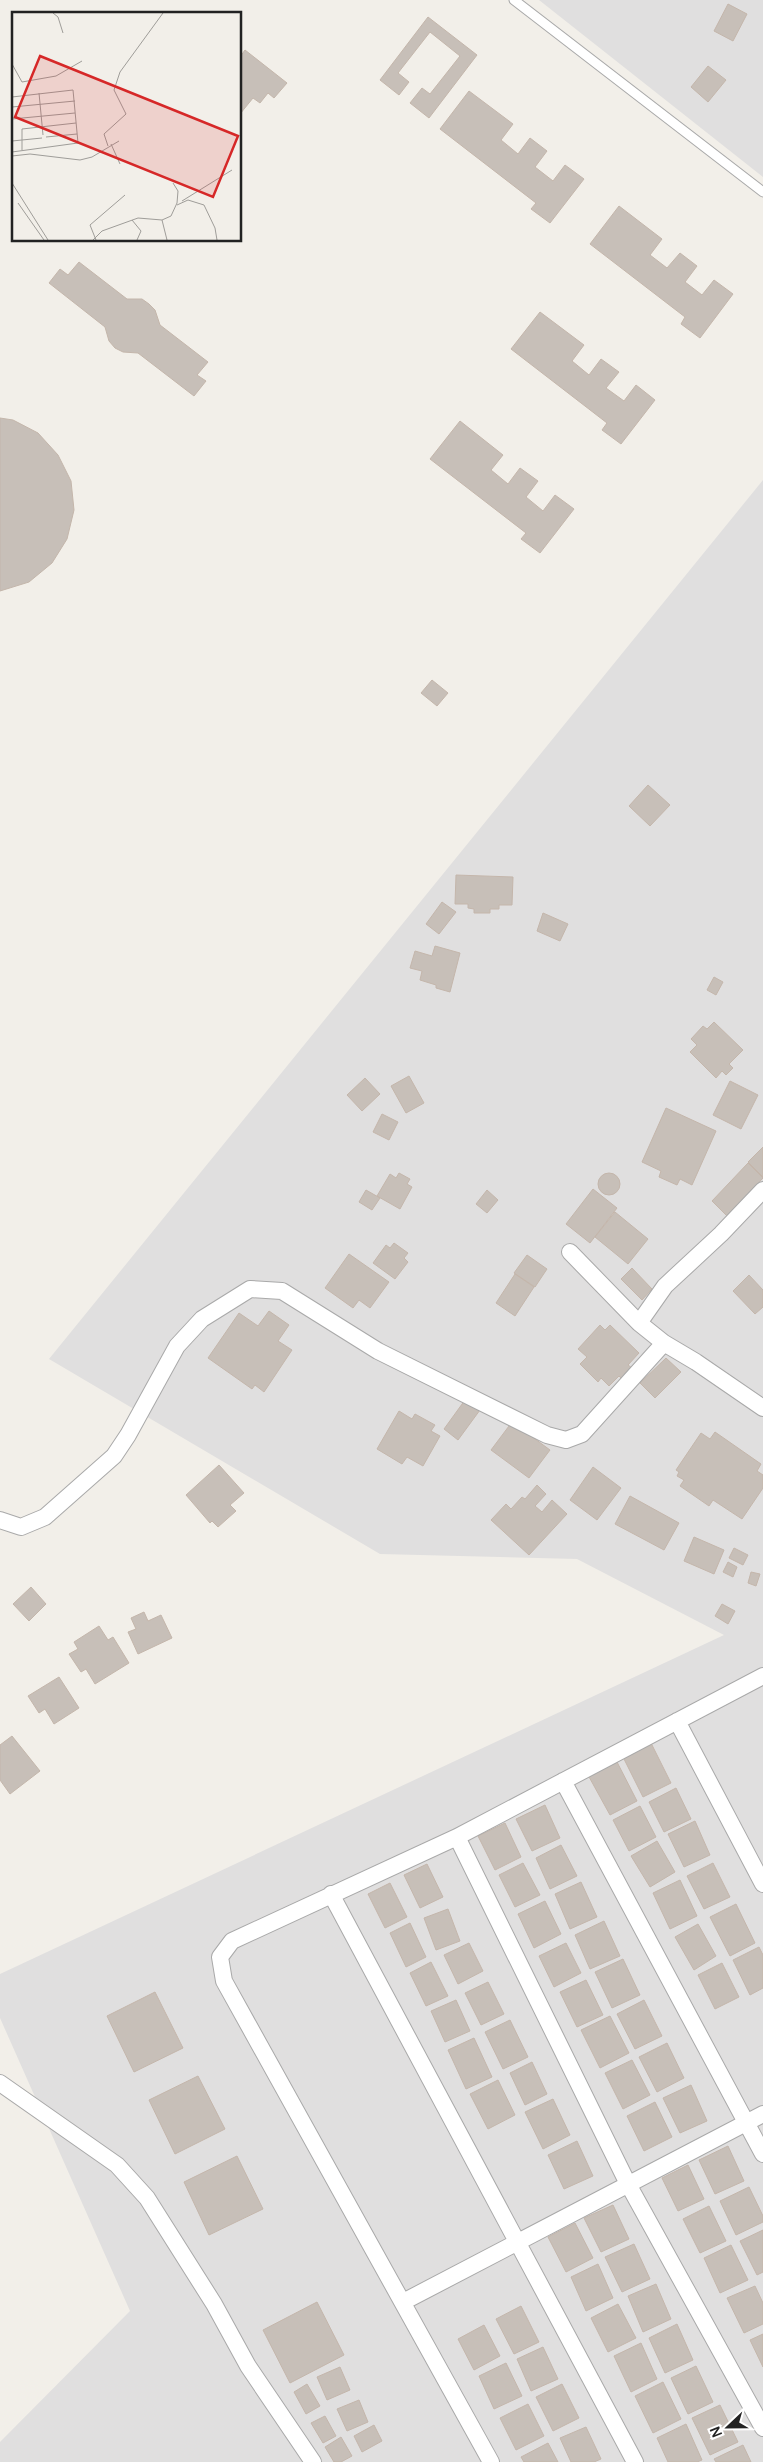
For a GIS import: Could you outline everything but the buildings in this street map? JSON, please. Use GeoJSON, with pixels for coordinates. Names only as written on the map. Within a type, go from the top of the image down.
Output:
{"type":"FeatureCollection","features":[{"type":"Feature","properties":{"kind":"street"},"geometry":{"type":"LineString","coordinates":[[638,1323],[665,1286],[721,1234],[763,1190]]}},
{"type":"Feature","properties":{"kind":"street"},"geometry":{"type":"LineString","coordinates":[[570,1252],[638,1323],[664,1343],[696,1362],[763,1408]]}},
{"type":"Feature","properties":{"kind":"street"},"geometry":{"type":"LineString","coordinates":[[0,1520],[21,1527],[45,1517],[81,1486],[119,1449],[177,1346],[202,1319],[250,1289],[282,1291],[378,1351],[547,1435],[566,1440],[582,1434],[664,1343]]}},
{"type":"Feature","properties":{"kind":"street"},"geometry":{"type":"LineString","coordinates":[[491,2462],[224,1981],[220,1957],[232,1940],[457,1837],[763,1676]]}},
{"type":"Feature","properties":{"kind":"street"},"geometry":{"type":"LineString","coordinates":[[677,1721],[763,1884]]}},
{"type":"Feature","properties":{"kind":"street"},"geometry":{"type":"LineString","coordinates":[[563,1781],[763,2154]]}},
{"type":"Feature","properties":{"kind":"street"},"geometry":{"type":"LineString","coordinates":[[457,1837],[628,2184],[763,2428]]}},
{"type":"Feature","properties":{"kind":"street"},"geometry":{"type":"LineString","coordinates":[[331,1894],[635,2462]]}},
{"type":"Feature","properties":{"kind":"street"},"geometry":{"type":"LineString","coordinates":[[0,2083],[117,2165],[147,2198],[214,2304],[248,2366],[313,2462]]}},
{"type":"Feature","properties":{"kind":"street"},"geometry":{"type":"LineString","coordinates":[[402,2302],[763,2114]]}},
{"type":"Feature","properties":{"kind":"lane"},"geometry":{"type":"LineString","coordinates":[[514,0],[763,192]]}},
{"type":"Feature","properties":{"kind":"shaded area"},"geometry":{"type":"Polygon","coordinates":[[[539,0],[763,0],[763,177],[539,0]]]}},
{"type":"Feature","properties":{"kind":"shaded area"},"geometry":{"type":"Polygon","coordinates":[[[763,480],[763,2462],[0,2462],[0,2442],[130,2311],[0,2018],[0,1974],[724,1635],[577,1559],[380,1554],[49,1359],[763,480]]]}}]}
